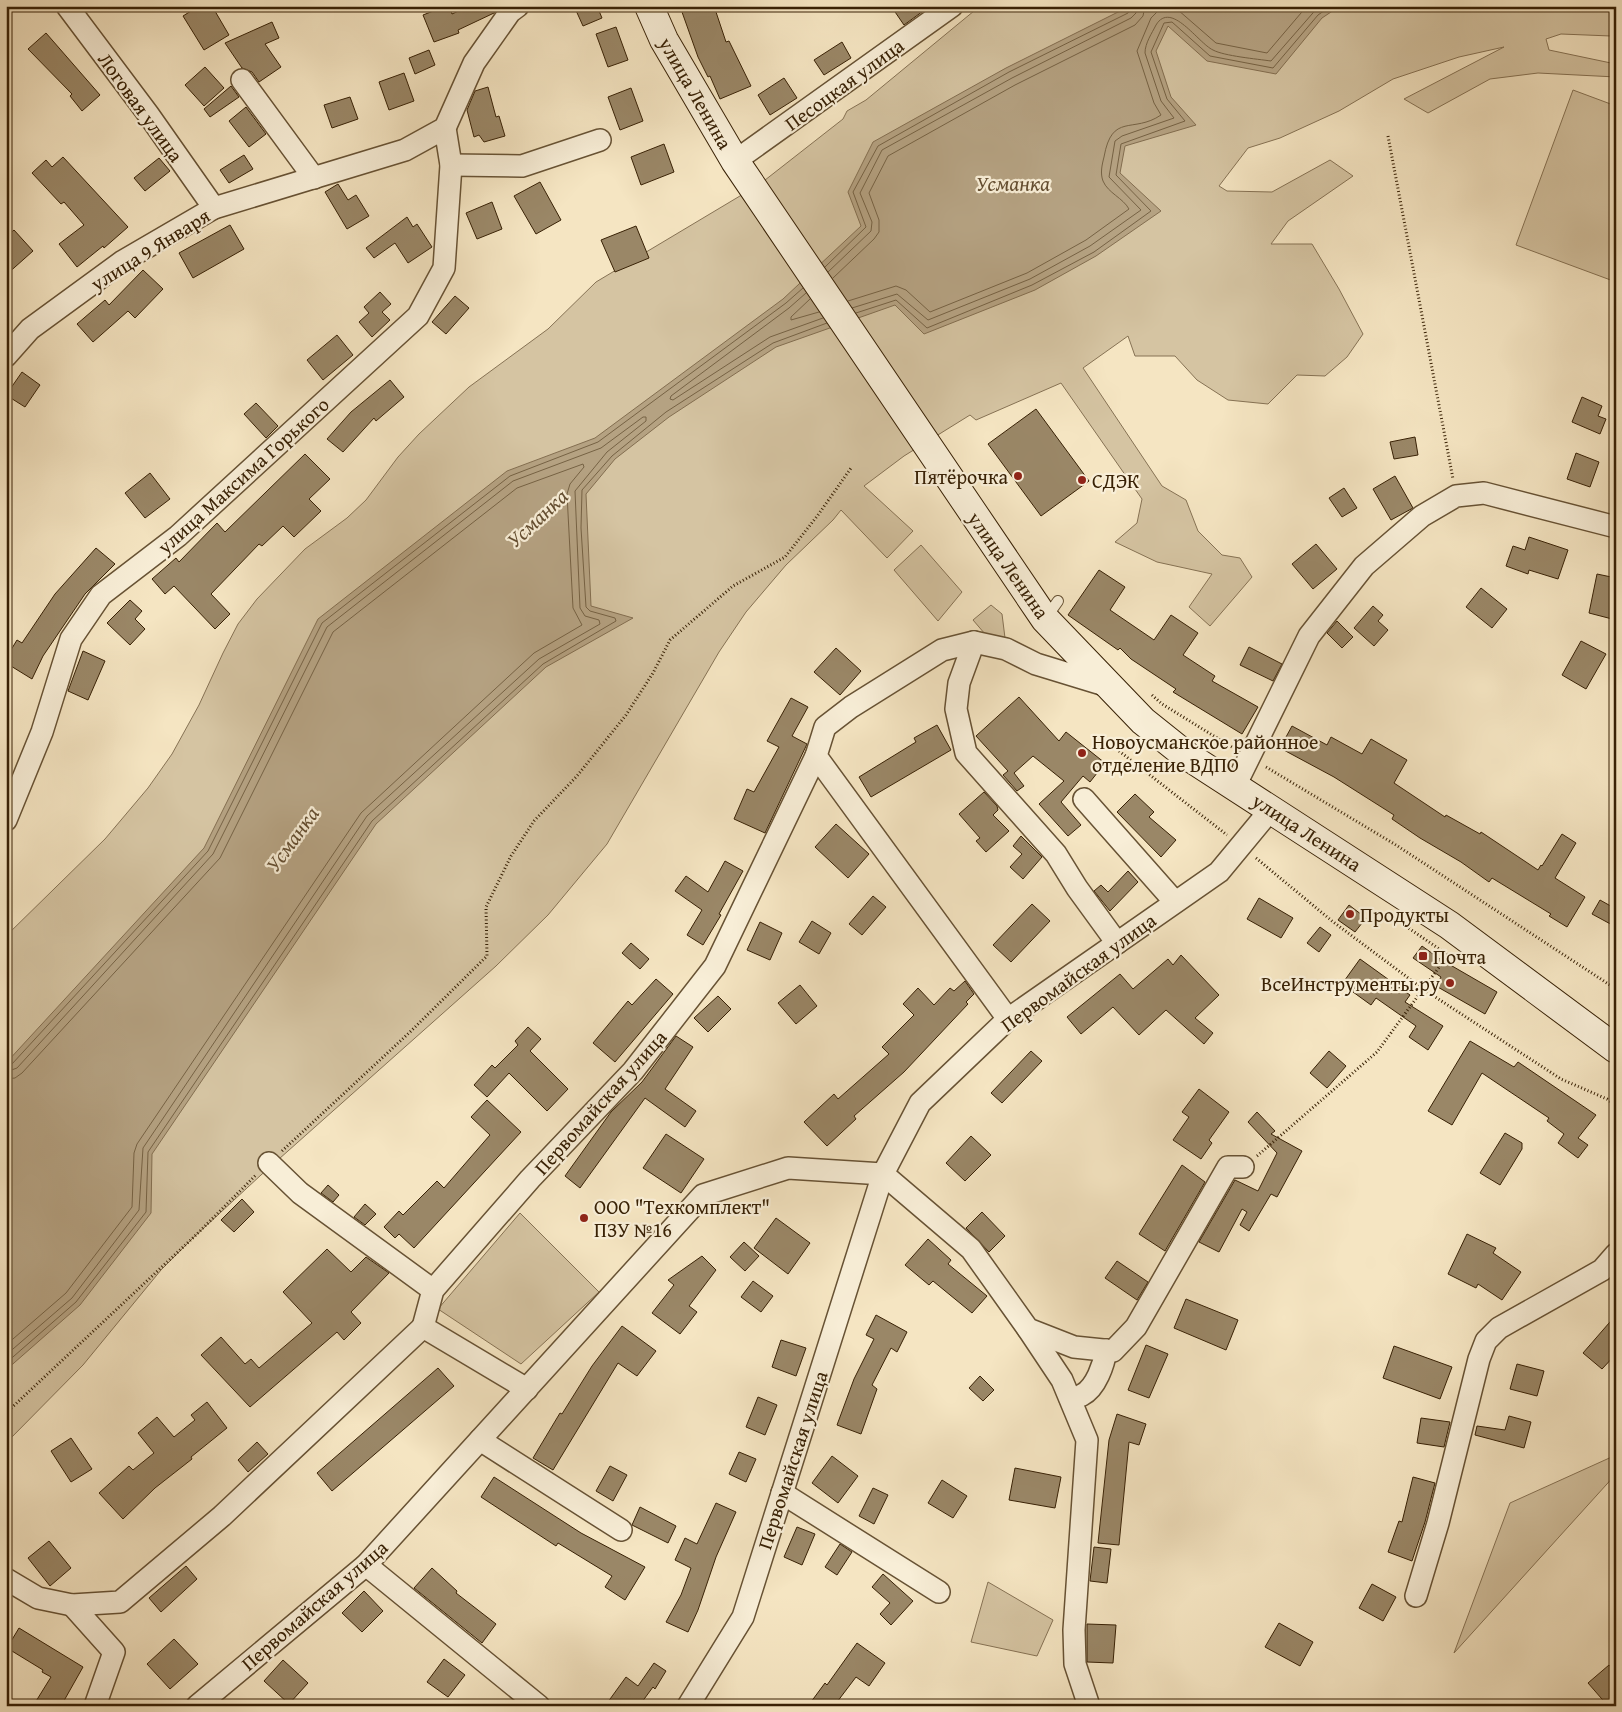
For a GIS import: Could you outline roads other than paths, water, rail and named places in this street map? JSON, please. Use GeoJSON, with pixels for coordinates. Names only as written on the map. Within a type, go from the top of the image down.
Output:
{"type":"FeatureCollection","features":[{"type":"Feature","properties":{"kind":"main road","name":"улица Ленина"},"geometry":{"type":"LineString","coordinates":[[649,6],[664,40],[741,169],[923,439],[1108,686],[1143,722],[1183,753],[1272,808],[1449,925],[1613,1043]]}},
{"type":"Feature","properties":{"kind":"street","name":"Логовая улица"},"geometry":{"type":"LineString","coordinates":[[67,6],[148,114],[214,208]]}},
{"type":"Feature","properties":{"kind":"street"},"geometry":{"type":"LineString","coordinates":[[445,128],[474,63],[510,12],[518,6]]}},
{"type":"Feature","properties":{"kind":"street","name":"Песоцкая улица"},"geometry":{"type":"LineString","coordinates":[[741,169],[952,6]]}},
{"type":"Feature","properties":{"kind":"street"},"geometry":{"type":"LineString","coordinates":[[242,80],[314,178]]}},
{"type":"Feature","properties":{"kind":"street","name":"улица 9 Января"},"geometry":{"type":"LineString","coordinates":[[6,356],[30,330],[123,261],[214,208],[405,150],[445,128]]}},
{"type":"Feature","properties":{"kind":"street","name":"улица Максима Горького"},"geometry":{"type":"LineString","coordinates":[[6,820],[42,732],[71,639],[101,596],[178,536],[418,316],[444,268],[451,165],[445,128]]}},
{"type":"Feature","properties":{"kind":"street"},"geometry":{"type":"LineString","coordinates":[[451,165],[522,166],[600,140]]}},
{"type":"Feature","properties":{"kind":"street"},"geometry":{"type":"LineString","coordinates":[[1235,786],[1309,636],[1364,566],[1422,516],[1456,496],[1484,492],[1616,527]]}},
{"type":"Feature","properties":{"kind":"street"},"geometry":{"type":"LineString","coordinates":[[1108,686],[1036,664],[1006,649],[974,642],[959,683],[956,709],[966,753],[1056,854],[1077,888],[1116,943]]}},
{"type":"Feature","properties":{"kind":"street","name":"Первомайская улица"},"geometry":{"type":"LineString","coordinates":[[422,1328],[433,1290],[530,1179],[633,1071],[715,966],[816,756],[826,727],[851,707],[942,650],[974,642]]}},
{"type":"Feature","properties":{"kind":"street"},"geometry":{"type":"LineString","coordinates":[[816,756],[1008,1019]]}},
{"type":"Feature","properties":{"kind":"street"},"geometry":{"type":"LineString","coordinates":[[1084,799],[1175,902]]}},
{"type":"Feature","properties":{"kind":"street","name":"Первомайская улица"},"geometry":{"type":"LineString","coordinates":[[688,1706],[742,1617],[883,1174],[920,1103],[1008,1019],[1219,872],[1272,808]]}},
{"type":"Feature","properties":{"kind":"street"},"geometry":{"type":"LineString","coordinates":[[269,1163],[300,1193],[433,1290]]}},
{"type":"Feature","properties":{"kind":"street"},"geometry":{"type":"LineString","coordinates":[[1028,1329],[1074,1347],[1113,1351],[1136,1327],[1228,1167],[1243,1167]]}},
{"type":"Feature","properties":{"kind":"street","name":"Первомайская улица"},"geometry":{"type":"LineString","coordinates":[[197,1706],[366,1565],[703,1195],[788,1168],[883,1174]]}},
{"type":"Feature","properties":{"kind":"street"},"geometry":{"type":"LineString","coordinates":[[883,1174],[971,1249],[1062,1380],[1087,1440],[1074,1630],[1075,1664],[1089,1706]]}},
{"type":"Feature","properties":{"kind":"street"},"geometry":{"type":"LineString","coordinates":[[1416,1596],[1438,1523],[1479,1359],[1486,1340],[1499,1328],[1602,1270],[1616,1254]]}},
{"type":"Feature","properties":{"kind":"street"},"geometry":{"type":"LineString","coordinates":[[6,1579],[38,1598],[72,1605],[120,1602],[222,1516],[422,1328],[527,1389]]}},
{"type":"Feature","properties":{"kind":"street"},"geometry":{"type":"LineString","coordinates":[[1070,1398],[1082,1395],[1095,1381],[1105,1361],[1106,1350]]}},
{"type":"Feature","properties":{"kind":"street"},"geometry":{"type":"LineString","coordinates":[[480,1440],[621,1530]]}},
{"type":"Feature","properties":{"kind":"street"},"geometry":{"type":"LineString","coordinates":[[782,1493],[939,1592]]}},
{"type":"Feature","properties":{"kind":"street"},"geometry":{"type":"LineString","coordinates":[[366,1565],[540,1706]]}},
{"type":"Feature","properties":{"kind":"street"},"geometry":{"type":"LineString","coordinates":[[72,1605],[114,1652],[95,1706]]}},
{"type":"Feature","properties":{"kind":"water","name":"Усманка"},"geometry":{"type":"Polygon","coordinates":[[[1130,6],[1340,6],[1322,18],[1276,74],[1207,61],[1168,26],[1156,51],[1171,97],[1196,125],[1125,146],[1120,173],[1161,211],[1096,256],[1035,290],[924,334],[895,305],[776,347],[669,417],[615,459],[586,494],[591,606],[633,618],[546,667],[376,824],[152,1154],[151,1213],[80,1305],[6,1370],[6,1063],[204,848],[318,619],[507,471],[595,438],[783,299],[861,226],[848,192],[873,142],[1006,68],[1130,6]]]}},
{"type":"Feature","properties":{"kind":"place","name":"Пятёрочка"},"geometry":{"type":"Point","coordinates":[1018,476]}},
{"type":"Feature","properties":{"kind":"place","name":"СДЭК"},"geometry":{"type":"Point","coordinates":[1082,480]}},
{"type":"Feature","properties":{"kind":"place","name":"Новоусманское районное отделение ВДПО"},"geometry":{"type":"Point","coordinates":[1082,753]}},
{"type":"Feature","properties":{"kind":"place","name":"Продукты"},"geometry":{"type":"Point","coordinates":[1350,914]}},
{"type":"Feature","properties":{"kind":"place","name":"Почта"},"geometry":{"type":"Point","coordinates":[1423,956]}},
{"type":"Feature","properties":{"kind":"place","name":"ВсеИнструменты.ру"},"geometry":{"type":"Point","coordinates":[1450,983]}},
{"type":"Feature","properties":{"kind":"place","name":"ООО \"Техкомплект\" ПЗУ №16"},"geometry":{"type":"Point","coordinates":[584,1218]}}]}
